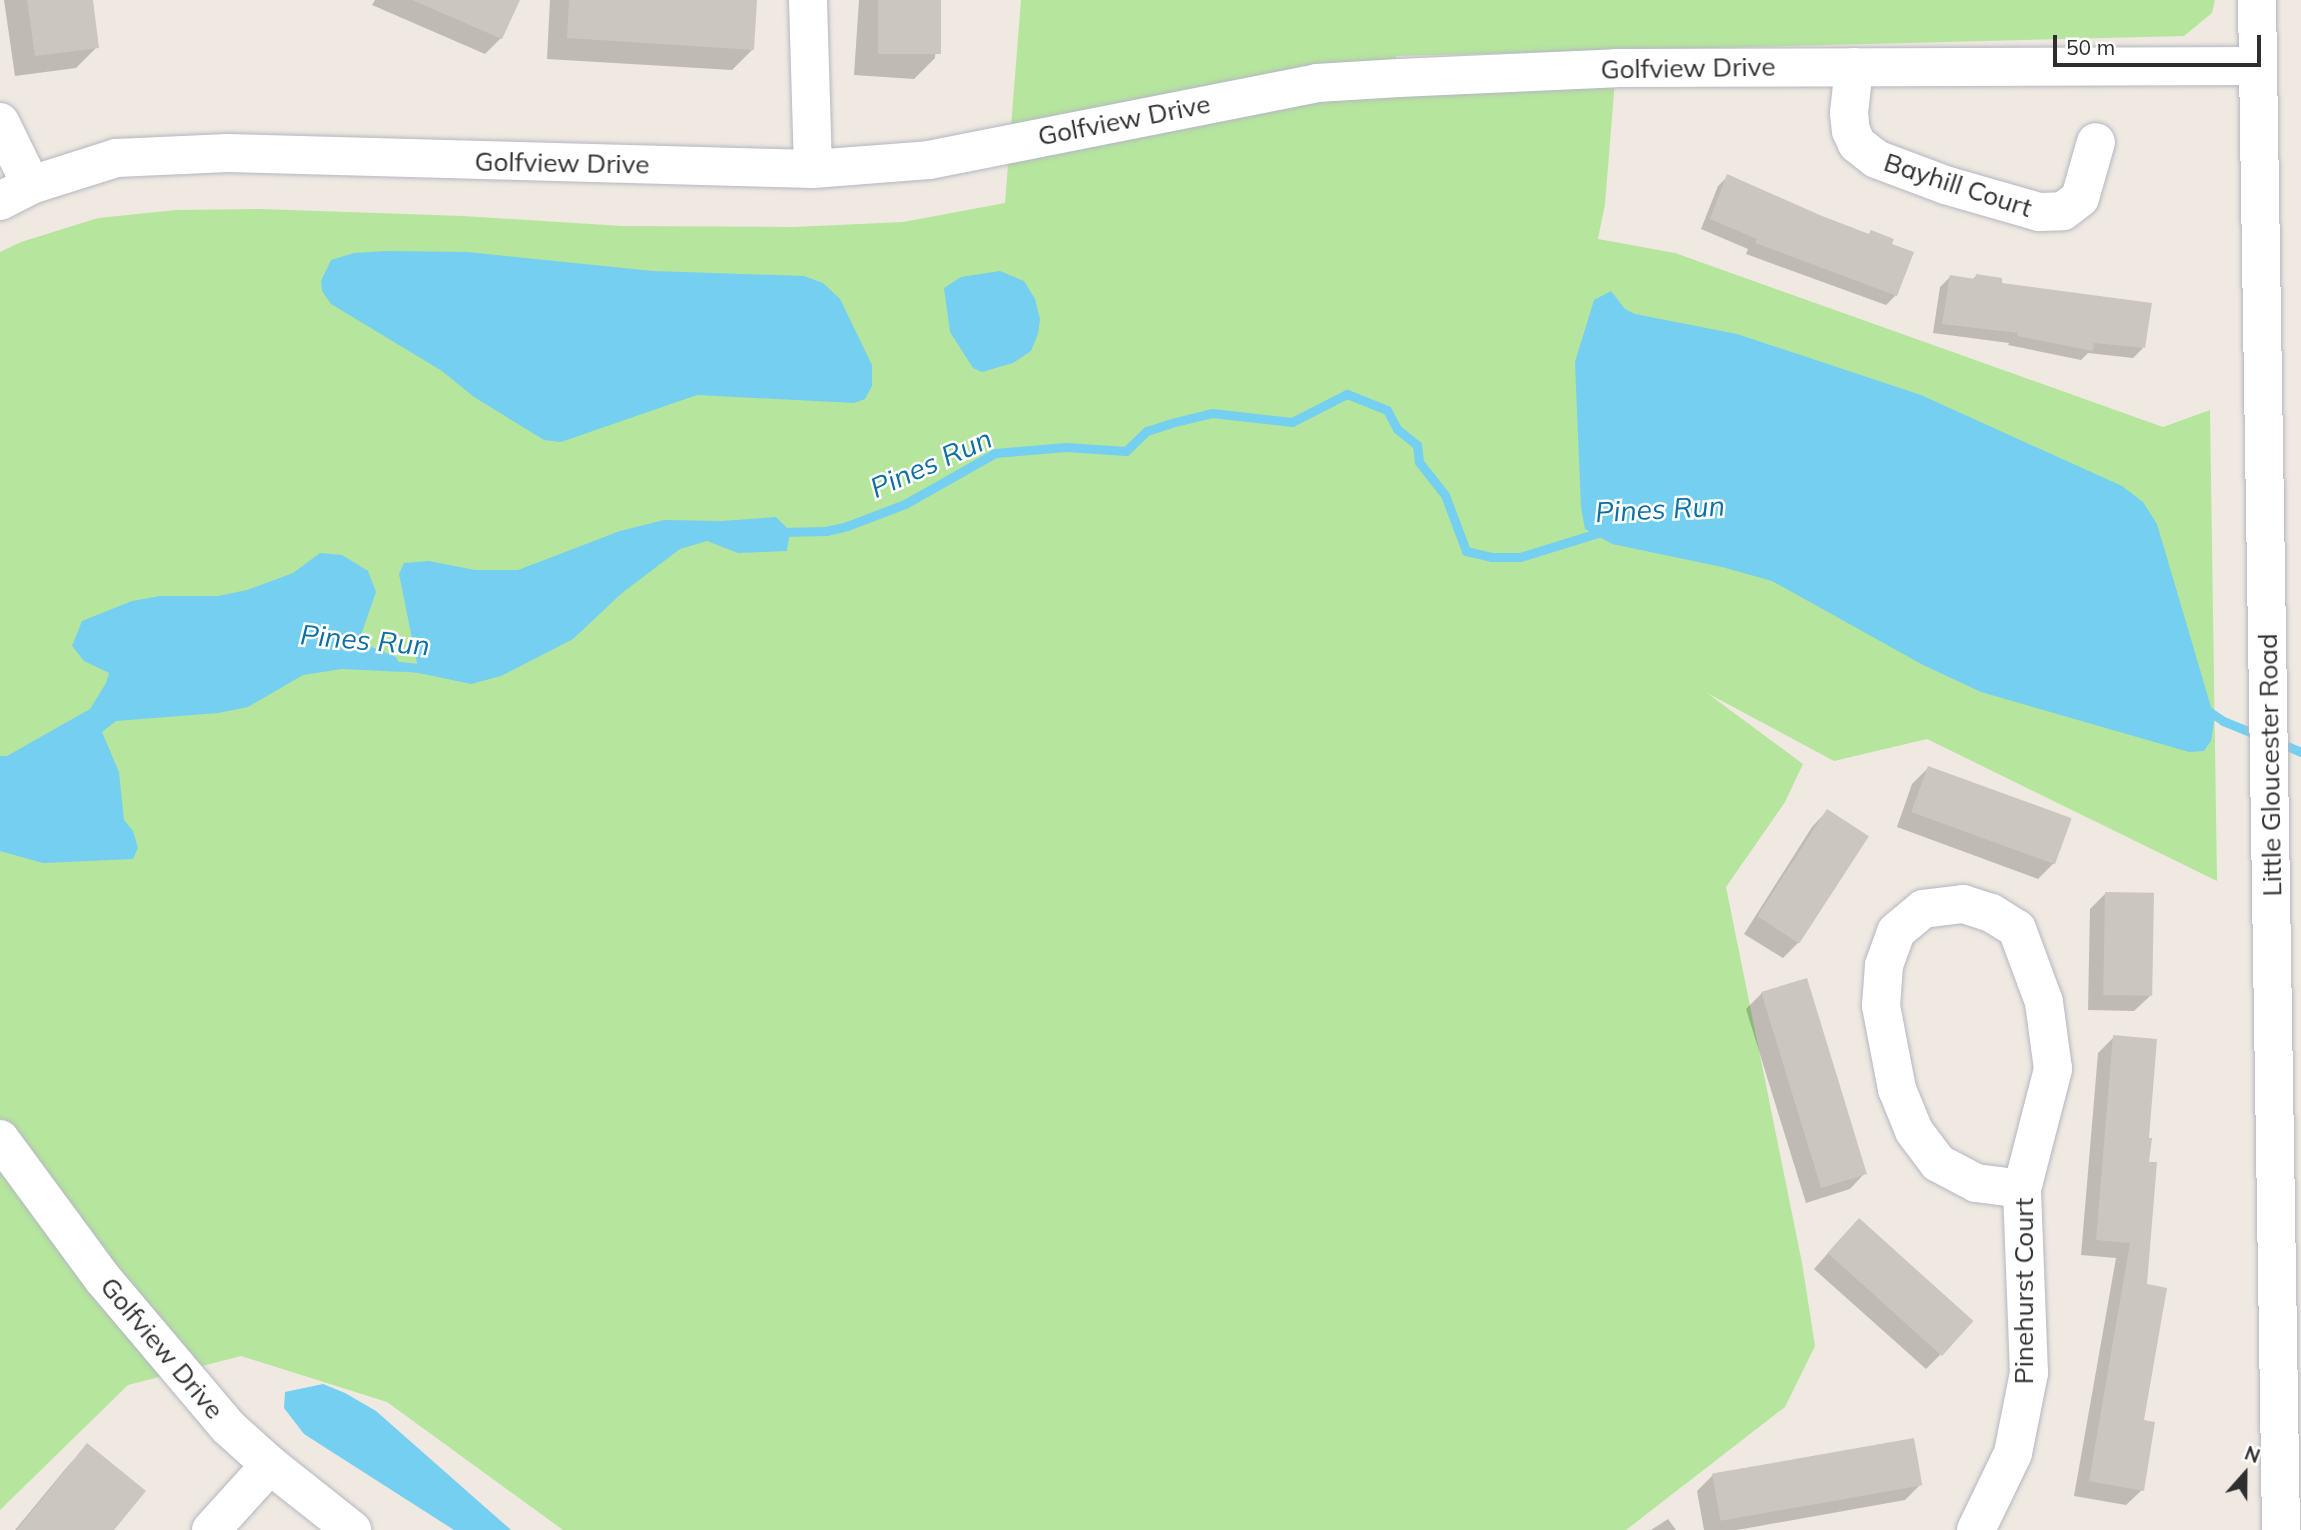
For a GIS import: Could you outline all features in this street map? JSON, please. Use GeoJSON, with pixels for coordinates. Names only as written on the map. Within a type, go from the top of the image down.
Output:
{"type":"FeatureCollection","features":[{"type":"Feature","properties":{"kind":"street"},"geometry":{"type":"LineString","coordinates":[[808,0],[813,169]]}},
{"type":"Feature","properties":{"kind":"street","name":"Little Gloucester Road"},"geometry":{"type":"LineString","coordinates":[[2257,0],[2281,1530]]}},
{"type":"Feature","properties":{"kind":"street","name":"Golfview Drive"},"geometry":{"type":"LineString","coordinates":[[15,193],[116,158],[228,153],[813,169],[929,160],[1317,83],[1616,68],[2258,66]]}},
{"type":"Feature","properties":{"kind":"street","name":"Bayhill Court"},"geometry":{"type":"LineString","coordinates":[[1854,67],[1849,113],[1851,131],[1857,144],[1876,159],[1945,186],[2039,212],[2063,211],[2080,198],[2096,142]]}},
{"type":"Feature","properties":{"kind":"street"},"geometry":{"type":"LineString","coordinates":[[0,122],[15,193]]}},
{"type":"Feature","properties":{"kind":"street","name":"Pinehurst Court"},"geometry":{"type":"LineString","coordinates":[[1976,1530],[2013,1453],[2029,1373],[2022,1189],[2053,1069],[2044,1002],[2017,929],[1991,913],[1963,904],[1923,909],[1896,932],[1884,965],[1881,1006],[1897,1089],[1914,1132],[1938,1163],[1976,1183],[2022,1189]]}},
{"type":"Feature","properties":{"kind":"street","name":"Golfview Drive"},"geometry":{"type":"LineString","coordinates":[[0,1139],[103,1279],[228,1427],[270,1465],[352,1530]]}},
{"type":"Feature","properties":{"kind":"street"},"geometry":{"type":"LineString","coordinates":[[211,1530],[270,1465]]}},
{"type":"Feature","properties":{"kind":"green space"},"geometry":{"type":"Polygon","coordinates":[[[1021,0],[2215,0],[2212,13],[2184,36],[1396,56],[1399,77],[1616,68],[1605,204],[1598,239],[1675,253],[2163,427],[2210,410],[2217,881],[1927,739],[1834,761],[1707,693],[1803,764],[1785,802],[1726,887],[1802,1263],[1815,1346],[1785,1407],[1626,1530],[563,1530],[387,1402],[241,1356],[128,1385],[0,1510],[0,252],[21,242],[98,218],[176,210],[261,209],[463,216],[622,226],[794,227],[903,222],[1005,203],[1021,0]]]}},
{"type":"Feature","properties":{"kind":"water"},"geometry":{"type":"Polygon","coordinates":[[[467,252],[653,271],[804,276],[823,283],[840,299],[872,365],[872,386],[865,399],[854,403],[697,395],[561,442],[544,440],[474,397],[442,371],[331,304],[322,291],[321,281],[331,260],[354,253],[467,252]]]}},
{"type":"Feature","properties":{"kind":"water"},"geometry":{"type":"Polygon","coordinates":[[[1000,271],[1024,281],[1035,299],[1040,319],[1038,334],[1031,351],[1013,363],[982,372],[973,368],[950,332],[944,288],[961,277],[1000,271]]]}},
{"type":"Feature","properties":{"kind":"water"},"geometry":{"type":"Polygon","coordinates":[[[1611,291],[1625,309],[1635,314],[1737,334],[1921,395],[2122,486],[2143,502],[2157,524],[2211,707],[2214,722],[2211,741],[2204,751],[2189,752],[1981,692],[1923,665],[1772,581],[1722,567],[1612,544],[1585,529],[1581,507],[1575,362],[1594,300],[1611,291]]]}},
{"type":"Feature","properties":{"kind":"water"},"geometry":{"type":"Polygon","coordinates":[[[776,517],[790,531],[787,551],[738,553],[707,541],[680,549],[622,593],[573,639],[501,676],[471,684],[419,673],[399,574],[404,563],[429,561],[475,570],[518,570],[620,531],[664,520],[722,521],[776,517]]]}},
{"type":"Feature","properties":{"kind":"water"},"geometry":{"type":"Polygon","coordinates":[[[320,553],[342,555],[368,571],[376,592],[361,635],[367,645],[396,657],[404,672],[342,669],[303,675],[248,707],[218,713],[116,721],[102,732],[119,772],[124,820],[133,831],[138,848],[133,859],[43,863],[0,851],[0,756],[7,756],[90,709],[106,683],[109,673],[84,661],[72,646],[82,621],[132,601],[160,596],[218,596],[247,590],[293,573],[320,553]]]}},
{"type":"Feature","properties":{"kind":"water"},"geometry":{"type":"Polygon","coordinates":[[[323,1384],[376,1411],[511,1530],[454,1530],[304,1434],[284,1408],[285,1392],[323,1384]]]}},
{"type":"Feature","properties":{"kind":"building"},"geometry":{"type":"Polygon","coordinates":[[[27,0],[93,0],[99,48],[35,56],[27,0]]]}},
{"type":"Feature","properties":{"kind":"building"},"geometry":{"type":"Polygon","coordinates":[[[412,0],[520,0],[502,39],[412,0]]]}},
{"type":"Feature","properties":{"kind":"building"},"geometry":{"type":"Polygon","coordinates":[[[569,0],[757,0],[754,50],[567,38],[569,0]]]}},
{"type":"Feature","properties":{"kind":"building"},"geometry":{"type":"Polygon","coordinates":[[[878,0],[941,0],[941,54],[878,54],[878,0]]]}},
{"type":"Feature","properties":{"kind":"building"},"geometry":{"type":"Polygon","coordinates":[[[1727,174],[1822,216],[1869,234],[1871,230],[1894,239],[1892,244],[1914,252],[1897,296],[1755,243],[1757,239],[1710,219],[1727,174]]]}},
{"type":"Feature","properties":{"kind":"building"},"geometry":{"type":"Polygon","coordinates":[[[1976,274],[2002,278],[2002,283],[2152,303],[2145,348],[2094,343],[2093,351],[2017,336],[2018,333],[1942,324],[1950,275],[1975,279],[1976,274]]]}},
{"type":"Feature","properties":{"kind":"building"},"geometry":{"type":"Polygon","coordinates":[[[1928,766],[2072,818],[2055,864],[1911,812],[1928,766]]]}},
{"type":"Feature","properties":{"kind":"building"},"geometry":{"type":"Polygon","coordinates":[[[1827,809],[1869,836],[1799,944],[1757,916],[1827,809]]]}},
{"type":"Feature","properties":{"kind":"building"},"geometry":{"type":"Polygon","coordinates":[[[2105,892],[2154,893],[2152,996],[2103,995],[2105,892]]]}},
{"type":"Feature","properties":{"kind":"building"},"geometry":{"type":"Polygon","coordinates":[[[1807,978],[1867,1174],[1821,1188],[1761,992],[1807,978]]]}},
{"type":"Feature","properties":{"kind":"building"},"geometry":{"type":"Polygon","coordinates":[[[2113,1035],[2157,1039],[2149,1162],[2157,1162],[2147,1284],[2167,1288],[2144,1420],[2155,1422],[2144,1491],[2089,1481],[2130,1243],[2096,1240],[2113,1035]]]}},
{"type":"Feature","properties":{"kind":"building"},"geometry":{"type":"Polygon","coordinates":[[[1859,1218],[1973,1321],[1942,1356],[1828,1253],[1859,1218]]]}},
{"type":"Feature","properties":{"kind":"building"},"geometry":{"type":"Polygon","coordinates":[[[1914,1438],[1922,1485],[1720,1521],[1712,1474],[1914,1438]]]}},
{"type":"Feature","properties":{"kind":"building"},"geometry":{"type":"Polygon","coordinates":[[[87,1443],[146,1491],[114,1530],[17,1530],[87,1443]]]}},
{"type":"Feature","properties":{"kind":"waterway","name":"Pines Run"},"geometry":{"type":"LineString","coordinates":[[781,532],[826,531],[847,526],[905,504],[995,453],[1066,447],[1126,451],[1147,431],[1171,423],[1212,413],[1292,422],[1347,394],[1387,410],[1397,429],[1417,445],[1419,462],[1445,495],[1466,551],[1491,557],[1520,557],[1601,532]]}},
{"type":"Feature","properties":{"kind":"waterway","name":"Pines Run"},"geometry":{"type":"LineString","coordinates":[[390,665],[428,669]]}},
{"type":"Feature","properties":{"kind":"waterway","name":"Pines Run"},"geometry":{"type":"LineString","coordinates":[[2204,708],[2223,721],[2260,736]]}},
{"type":"Feature","properties":{"kind":"waterway","name":"Pines Run"},"geometry":{"type":"LineString","coordinates":[[2280,743],[2301,752]]}}]}
